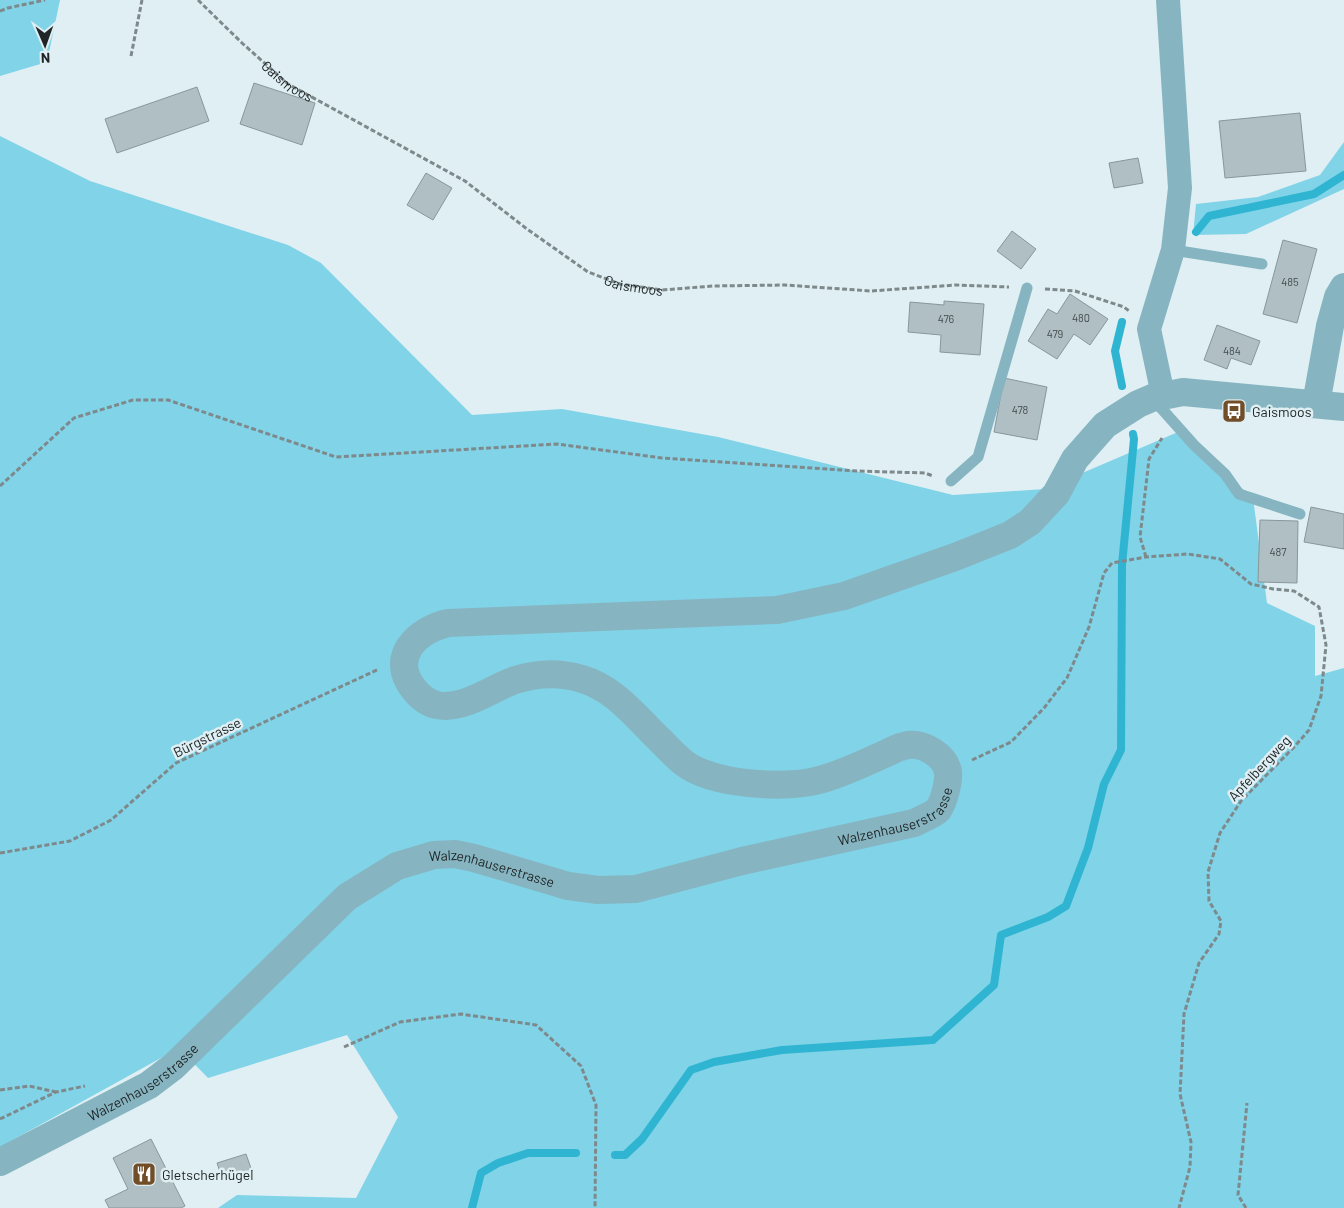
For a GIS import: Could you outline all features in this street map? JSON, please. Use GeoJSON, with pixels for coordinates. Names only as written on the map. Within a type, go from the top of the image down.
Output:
{"type":"FeatureCollection","features":[{"type":"Feature","properties":{"kind":"street"},"geometry":{"type":"LineString","coordinates":[[1157,396],[1149,329],[1173,250],[1180,188],[1168,0]]}},
{"type":"Feature","properties":{"kind":"street"},"geometry":{"type":"LineString","coordinates":[[1316,404],[1330,326],[1338,297],[1344,287]]}},
{"type":"Feature","properties":{"kind":"street"},"geometry":{"type":"LineString","coordinates":[[405,657],[411,646],[420,636],[438,625],[448,623],[777,610],[844,596],[955,557],[1010,535],[1030,522],[1056,494],[1075,459],[1106,425],[1138,404],[1157,396],[1183,392],[1344,407]]}},
{"type":"Feature","properties":{"kind":"street","name":"Walzenhauserstrasse"},"geometry":{"type":"LineString","coordinates":[[0,1162],[149,1085],[174,1066],[347,897],[397,866],[434,855],[455,854],[568,886],[598,890],[636,889],[742,860],[914,823],[938,811],[946,793],[948,771],[943,761],[935,753],[918,745],[908,745],[822,780],[782,785],[742,782],[703,773],[684,764],[617,698],[602,687],[584,679],[567,675],[549,674],[532,676],[514,680],[456,706],[438,705],[418,695],[411,686],[405,674],[405,657]]}},
{"type":"Feature","properties":{"kind":"lane"},"geometry":{"type":"LineString","coordinates":[[1173,250],[1262,264]]}},
{"type":"Feature","properties":{"kind":"lane"},"geometry":{"type":"LineString","coordinates":[[951,481],[978,457],[1027,288]]}},
{"type":"Feature","properties":{"kind":"lane"},"geometry":{"type":"LineString","coordinates":[[1157,396],[1173,422],[1225,474],[1239,494],[1300,514]]}},
{"type":"Feature","properties":{"kind":"path"},"geometry":{"type":"LineString","coordinates":[[0,11],[45,0]]}},
{"type":"Feature","properties":{"kind":"path"},"geometry":{"type":"LineString","coordinates":[[131,56],[142,0]]}},
{"type":"Feature","properties":{"kind":"path","name":"Gaismoos"},"geometry":{"type":"LineString","coordinates":[[198,0],[288,84],[465,181],[527,229],[588,272],[620,284],[662,290],[713,286],[785,285],[871,292],[956,286],[1075,291],[1124,307],[1149,329]]}},
{"type":"Feature","properties":{"kind":"path"},"geometry":{"type":"LineString","coordinates":[[0,486],[74,418],[133,400],[168,400],[336,457],[557,444],[662,458],[925,474],[951,481]]}},
{"type":"Feature","properties":{"kind":"path"},"geometry":{"type":"LineString","coordinates":[[1146,557],[1140,537],[1149,459],[1173,422]]}},
{"type":"Feature","properties":{"kind":"path","name":"Apfelbergweg"},"geometry":{"type":"LineString","coordinates":[[948,771],[1010,742],[1044,708],[1067,678],[1090,627],[1104,573],[1112,563],[1146,557],[1188,554],[1220,559],[1251,584],[1294,591],[1319,606],[1326,646],[1322,696],[1309,730],[1241,801],[1220,833],[1208,872],[1209,901],[1221,921],[1219,934],[1199,963],[1184,1014],[1180,1094],[1191,1142],[1190,1167],[1179,1208]]}},
{"type":"Feature","properties":{"kind":"path","name":"Bürgstrasse"},"geometry":{"type":"LineString","coordinates":[[0,852],[70,841],[111,820],[176,763],[405,657]]}},
{"type":"Feature","properties":{"kind":"path"},"geometry":{"type":"LineString","coordinates":[[344,1047],[400,1022],[461,1014],[536,1025],[581,1066],[596,1105],[595,1208]]}},
{"type":"Feature","properties":{"kind":"path"},"geometry":{"type":"LineString","coordinates":[[0,1090],[29,1086],[56,1092],[0,1119]]}},
{"type":"Feature","properties":{"kind":"path"},"geometry":{"type":"LineString","coordinates":[[1246,1208],[1238,1196],[1247,1103]]}},
{"type":"Feature","properties":{"kind":"shaded area"},"geometry":{"type":"Polygon","coordinates":[[[0,0],[60,0],[47,62],[0,76],[0,0]]]}},
{"type":"Feature","properties":{"kind":"shaded area"},"geometry":{"type":"Polygon","coordinates":[[[0,136],[90,181],[288,245],[321,263],[472,415],[562,409],[718,437],[953,495],[1045,489],[1178,432],[1253,498],[1267,603],[1315,626],[1315,676],[1344,668],[1344,1208],[218,1208],[237,1195],[356,1198],[398,1117],[347,1035],[208,1078],[179,1048],[0,1147],[0,136]]]}},
{"type":"Feature","properties":{"kind":"shaded area"},"geometry":{"type":"Polygon","coordinates":[[[1344,142],[1344,189],[1246,234],[1193,235],[1196,204],[1258,197],[1320,175],[1344,142]]]}},
{"type":"Feature","properties":{"kind":"building"},"geometry":{"type":"Polygon","coordinates":[[[254,83],[315,103],[302,145],[240,124],[254,83]]]}},
{"type":"Feature","properties":{"kind":"building"},"geometry":{"type":"Polygon","coordinates":[[[197,87],[209,121],[117,153],[105,119],[197,87]]]}},
{"type":"Feature","properties":{"kind":"building"},"geometry":{"type":"Polygon","coordinates":[[[1300,113],[1306,171],[1225,178],[1219,121],[1300,113]]]}},
{"type":"Feature","properties":{"kind":"building"},"geometry":{"type":"Polygon","coordinates":[[[1138,158],[1143,183],[1114,188],[1109,163],[1138,158]]]}},
{"type":"Feature","properties":{"kind":"building"},"geometry":{"type":"Polygon","coordinates":[[[426,173],[452,188],[433,220],[407,205],[426,173]]]}},
{"type":"Feature","properties":{"kind":"building"},"geometry":{"type":"Polygon","coordinates":[[[1012,231],[1036,249],[1021,269],[997,251],[1012,231]]]}},
{"type":"Feature","properties":{"kind":"building"},"geometry":{"type":"Polygon","coordinates":[[[1283,240],[1317,249],[1297,323],[1263,314],[1283,240]]]}},
{"type":"Feature","properties":{"kind":"building"},"geometry":{"type":"Polygon","coordinates":[[[1070,294],[1108,319],[1090,345],[1074,334],[1057,359],[1028,341],[1048,309],[1057,314],[1070,294]]]}},
{"type":"Feature","properties":{"kind":"building"},"geometry":{"type":"Polygon","coordinates":[[[944,301],[984,304],[980,355],[940,352],[941,335],[908,332],[910,302],[944,305],[944,301]]]}},
{"type":"Feature","properties":{"kind":"building"},"geometry":{"type":"Polygon","coordinates":[[[1217,325],[1260,341],[1251,365],[1231,358],[1227,369],[1204,360],[1217,325]]]}},
{"type":"Feature","properties":{"kind":"building"},"geometry":{"type":"Polygon","coordinates":[[[1004,378],[1047,387],[1037,440],[994,432],[1004,378]]]}},
{"type":"Feature","properties":{"kind":"building"},"geometry":{"type":"Polygon","coordinates":[[[1311,507],[1344,514],[1344,549],[1304,542],[1311,507]]]}},
{"type":"Feature","properties":{"kind":"building"},"geometry":{"type":"Polygon","coordinates":[[[1260,520],[1298,521],[1297,583],[1258,582],[1260,520]]]}},
{"type":"Feature","properties":{"kind":"building","name":"Gletscherhügel"},"geometry":{"type":"Polygon","coordinates":[[[151,1139],[185,1206],[181,1208],[109,1208],[105,1200],[128,1189],[113,1158],[151,1139]]]}},
{"type":"Feature","properties":{"kind":"building"},"geometry":{"type":"Polygon","coordinates":[[[246,1154],[252,1171],[223,1181],[217,1163],[246,1154]]]}},
{"type":"Feature","properties":{"kind":"waterway"},"geometry":{"type":"LineString","coordinates":[[1196,232],[1209,216],[1314,194],[1344,175]]}},
{"type":"Feature","properties":{"kind":"waterway"},"geometry":{"type":"LineString","coordinates":[[1122,322],[1115,351],[1122,386]]}},
{"type":"Feature","properties":{"kind":"waterway"},"geometry":{"type":"LineString","coordinates":[[615,1155],[625,1155],[642,1139],[691,1070],[714,1062],[782,1050],[933,1040],[994,985],[1001,935],[1048,917],[1066,906],[1088,848],[1104,784],[1121,750],[1122,565],[1133,434]]}},
{"type":"Feature","properties":{"kind":"waterway"},"geometry":{"type":"LineString","coordinates":[[472,1208],[481,1173],[498,1163],[528,1153],[576,1153]]}},
{"type":"Feature","properties":{"kind":"place","name":"Gaismoos"},"geometry":{"type":"Point","coordinates":[1234,411]}},
{"type":"Feature","properties":{"kind":"place","name":"Gletscherhügel"},"geometry":{"type":"Point","coordinates":[144,1174]}}]}
